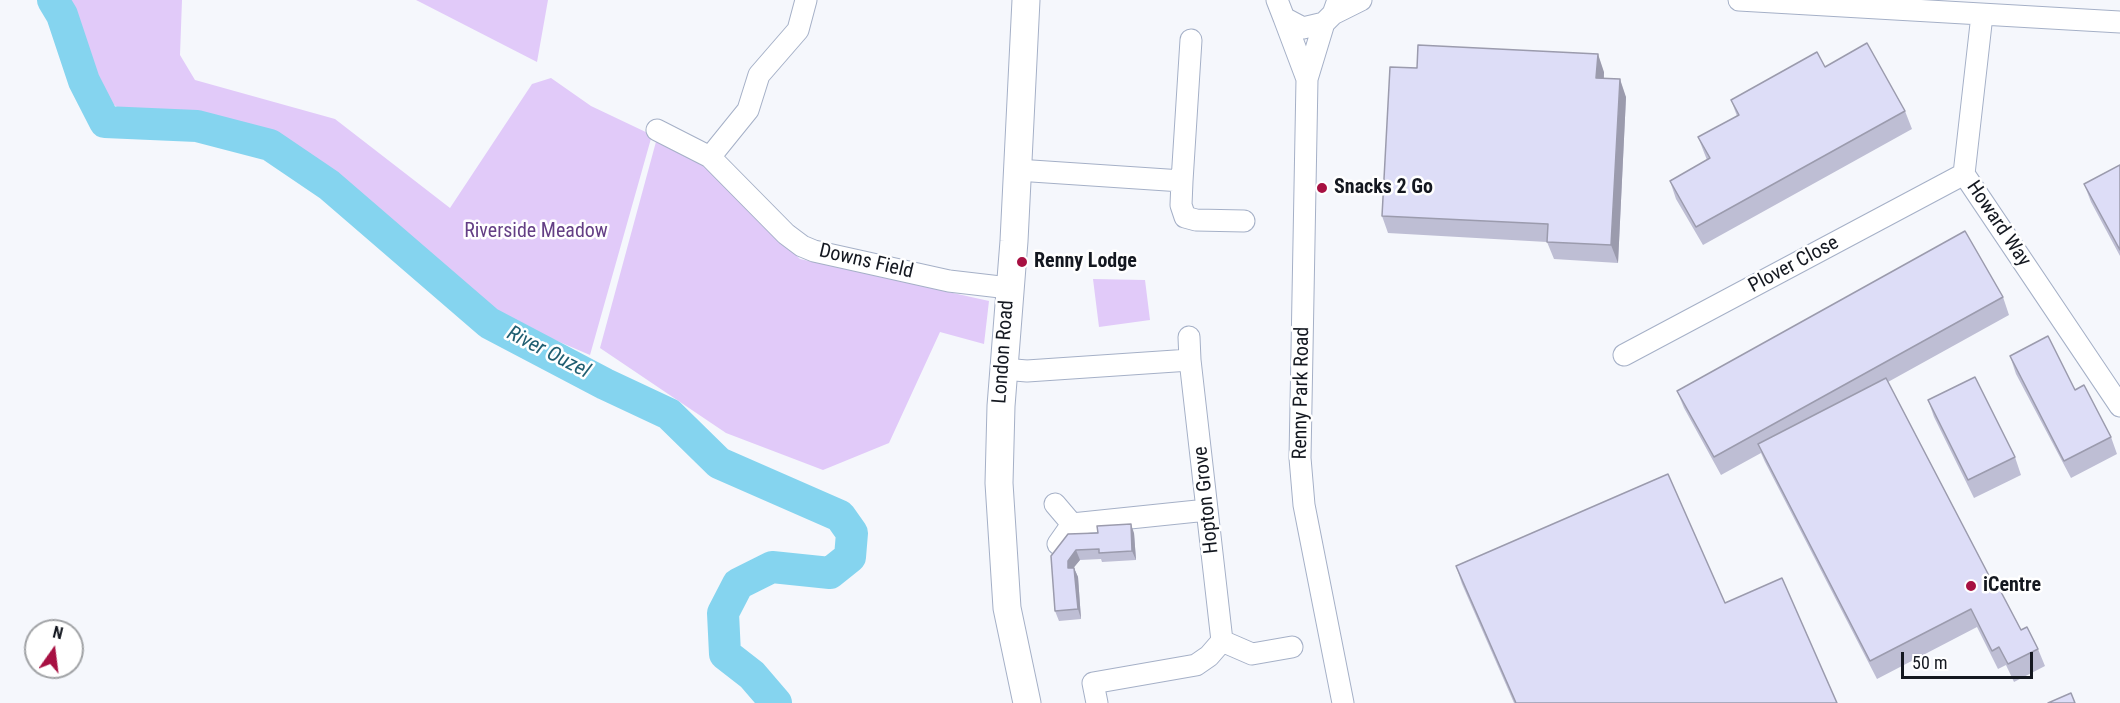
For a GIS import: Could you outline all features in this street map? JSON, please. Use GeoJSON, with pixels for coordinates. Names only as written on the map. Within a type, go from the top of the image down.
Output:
{"type":"FeatureCollection","features":[{"type":"Feature","properties":{"kind":"main road","name":"London Road"},"geometry":{"type":"LineString","coordinates":[[1026,0],[1014,241],[1008,288],[1003,369],[999,472],[1002,565],[1007,608],[1028,703]]}},
{"type":"Feature","properties":{"kind":"street"},"geometry":{"type":"LineString","coordinates":[[710,157],[748,110],[759,75],[798,30],[806,0]]}},
{"type":"Feature","properties":{"kind":"street"},"geometry":{"type":"LineString","coordinates":[[1259,0],[1280,9],[1303,28],[1331,12],[1361,0]]}},
{"type":"Feature","properties":{"kind":"street"},"geometry":{"type":"LineString","coordinates":[[1739,0],[2120,22]]}},
{"type":"Feature","properties":{"kind":"street","name":"Renny Park Road"},"geometry":{"type":"LineString","coordinates":[[1280,9],[1307,79]]}},
{"type":"Feature","properties":{"kind":"street","name":"Renny Park Road"},"geometry":{"type":"LineString","coordinates":[[1331,12],[1307,79],[1301,484],[1343,703]]}},
{"type":"Feature","properties":{"kind":"street","name":"Howard Way"},"geometry":{"type":"LineString","coordinates":[[1982,15],[1964,174],[2120,406]]}},
{"type":"Feature","properties":{"kind":"street"},"geometry":{"type":"LineString","coordinates":[[1191,40],[1181,205],[1185,216],[1196,220],[1244,221]]}},
{"type":"Feature","properties":{"kind":"street","name":"Downs Field"},"geometry":{"type":"LineString","coordinates":[[657,130],[710,157],[786,234],[802,246],[949,281],[1008,288]]}},
{"type":"Feature","properties":{"kind":"street"},"geometry":{"type":"LineString","coordinates":[[1017,170],[1182,181]]}},
{"type":"Feature","properties":{"kind":"street","name":"Plover Close"},"geometry":{"type":"LineString","coordinates":[[1624,355],[1964,174]]}},
{"type":"Feature","properties":{"kind":"street","name":"Hopton Grove"},"geometry":{"type":"LineString","coordinates":[[1189,338],[1222,641]]}},
{"type":"Feature","properties":{"kind":"street"},"geometry":{"type":"LineString","coordinates":[[1003,369],[1051,369],[1190,360]]}},
{"type":"Feature","properties":{"kind":"street"},"geometry":{"type":"LineString","coordinates":[[1055,504],[1072,524]]}},
{"type":"Feature","properties":{"kind":"street"},"geometry":{"type":"LineString","coordinates":[[1058,544],[1072,524],[1207,510]]}},
{"type":"Feature","properties":{"kind":"street"},"geometry":{"type":"LineString","coordinates":[[1097,703],[1093,683],[1196,665],[1209,656],[1222,641],[1252,654],[1292,647]]}},
{"type":"Feature","properties":{"kind":"green space","name":"Riverside Meadow"},"geometry":{"type":"Polygon","coordinates":[[[65,0],[182,0],[180,55],[195,80],[335,119],[450,208],[532,84],[551,78],[591,106],[652,135],[590,355],[501,317],[428,251],[284,140],[203,118],[126,112],[107,101],[65,0]]]}},
{"type":"Feature","properties":{"kind":"green space"},"geometry":{"type":"Polygon","coordinates":[[[416,0],[548,0],[537,62],[420,2],[416,0]]]}},
{"type":"Feature","properties":{"kind":"green space"},"geometry":{"type":"Polygon","coordinates":[[[657,138],[703,164],[800,259],[989,301],[984,344],[940,332],[889,443],[823,470],[726,433],[600,348],[657,138]]]}},
{"type":"Feature","properties":{"kind":"green space"},"geometry":{"type":"Polygon","coordinates":[[[1093,279],[1145,280],[1150,320],[1099,327],[1093,279]]]}},
{"type":"Feature","properties":{"kind":"building"},"geometry":{"type":"Polygon","coordinates":[[[1867,43],[1905,111],[1696,227],[1670,181],[1710,158],[1698,137],[1739,115],[1731,100],[1817,52],[1825,67],[1867,43]]]}},
{"type":"Feature","properties":{"kind":"building"},"geometry":{"type":"Polygon","coordinates":[[[1418,45],[1598,54],[1596,78],[1620,79],[1611,245],[1547,242],[1548,224],[1382,216],[1390,67],[1417,68],[1418,45]]]}},
{"type":"Feature","properties":{"kind":"building"},"geometry":{"type":"Polygon","coordinates":[[[2120,165],[2120,250],[2084,184],[2120,165]]]}},
{"type":"Feature","properties":{"kind":"building"},"geometry":{"type":"Polygon","coordinates":[[[1965,231],[2003,297],[1714,457],[1677,391],[1965,231]]]}},
{"type":"Feature","properties":{"kind":"building"},"geometry":{"type":"Polygon","coordinates":[[[2048,336],[2075,390],[2084,385],[2111,437],[2064,461],[2010,356],[2048,336]]]}},
{"type":"Feature","properties":{"kind":"building"},"geometry":{"type":"Polygon","coordinates":[[[1975,377],[2015,457],[1968,480],[1928,400],[1975,377]]]}},
{"type":"Feature","properties":{"kind":"building"},"geometry":{"type":"Polygon","coordinates":[[[1886,378],[1997,591],[2000,590],[2021,630],[2027,627],[2038,649],[2008,664],[1999,647],[1992,651],[1971,609],[1870,661],[1758,444],[1886,378]]]}},
{"type":"Feature","properties":{"kind":"building"},"geometry":{"type":"Polygon","coordinates":[[[1668,474],[1725,603],[1782,578],[1837,703],[1516,703],[1456,566],[1668,474]]]}},
{"type":"Feature","properties":{"kind":"building"},"geometry":{"type":"Polygon","coordinates":[[[1131,524],[1132,551],[1099,553],[1099,549],[1076,550],[1068,561],[1068,568],[1074,568],[1078,609],[1055,611],[1051,556],[1068,534],[1098,533],[1097,526],[1131,524]]]}},
{"type":"Feature","properties":{"kind":"building"},"geometry":{"type":"Polygon","coordinates":[[[2071,693],[2075,703],[2048,703],[2071,693]]]}},
{"type":"Feature","properties":{"kind":"waterway","name":"River Ouzel"},"geometry":{"type":"LineString","coordinates":[[53,0],[62,15],[84,81],[105,122],[197,126],[270,145],[329,185],[489,323],[605,384],[669,414],[719,463],[840,516],[852,533],[850,557],[830,573],[772,567],[738,584],[723,613],[725,654],[752,675],[776,703]]}},
{"type":"Feature","properties":{"kind":"place","name":"Snacks 2 Go"},"geometry":{"type":"Point","coordinates":[1322,188]}},
{"type":"Feature","properties":{"kind":"place","name":"Renny Lodge"},"geometry":{"type":"Point","coordinates":[1022,262]}},
{"type":"Feature","properties":{"kind":"place","name":"iCentre"},"geometry":{"type":"Point","coordinates":[1971,586]}}]}
